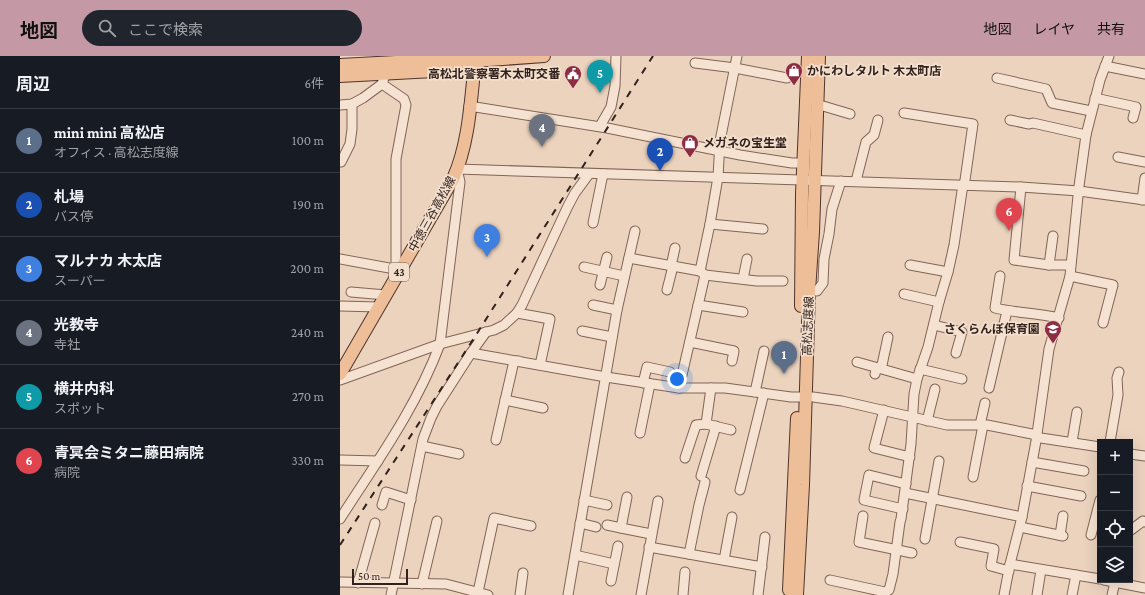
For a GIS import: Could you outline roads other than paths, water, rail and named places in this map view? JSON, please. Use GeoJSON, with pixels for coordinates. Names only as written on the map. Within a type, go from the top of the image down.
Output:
{"type":"FeatureCollection","features":[{"type":"Feature","properties":{"kind":"main road"},"geometry":{"type":"LineString","coordinates":[[340,66],[452,59],[544,56]]}},
{"type":"Feature","properties":{"kind":"main road","name":"高松志度線"},"geometry":{"type":"LineString","coordinates":[[789,595],[809,291],[809,180],[804,163],[808,56]]}},
{"type":"Feature","properties":{"kind":"main road","name":"高松志度線"},"geometry":{"type":"LineString","coordinates":[[797,595],[803,485],[802,397],[809,180],[817,106],[819,56]]}},
{"type":"Feature","properties":{"kind":"main road"},"geometry":{"type":"LineString","coordinates":[[340,76],[384,79],[453,70],[475,59]]}},
{"type":"Feature","properties":{"kind":"main road","name":"中徳三谷高松線"},"geometry":{"type":"LineString","coordinates":[[340,374],[457,169],[466,133],[475,59]]}},
{"type":"Feature","properties":{"kind":"street"},"geometry":{"type":"LineString","coordinates":[[600,126],[611,107],[615,86],[616,56]]}},
{"type":"Feature","properties":{"kind":"street"},"geometry":{"type":"LineString","coordinates":[[679,388],[698,305],[718,177],[719,151],[737,56]]}},
{"type":"Feature","properties":{"kind":"street"},"geometry":{"type":"LineString","coordinates":[[1004,595],[1009,567],[1022,517],[1049,350],[1070,276],[1086,135],[1091,111],[1109,56]]}},
{"type":"Feature","properties":{"kind":"street"},"geometry":{"type":"LineString","coordinates":[[695,63],[735,68],[787,78]]}},
{"type":"Feature","properties":{"kind":"street"},"geometry":{"type":"LineString","coordinates":[[1105,66],[1145,74]]}},
{"type":"Feature","properties":{"kind":"street"},"geometry":{"type":"LineString","coordinates":[[997,78],[1046,89],[1052,103],[1091,111]]}},
{"type":"Feature","properties":{"kind":"street"},"geometry":{"type":"LineString","coordinates":[[340,105],[352,104],[363,98],[384,79],[404,99],[406,105],[396,159],[398,270],[340,259]]}},
{"type":"Feature","properties":{"kind":"street"},"geometry":{"type":"LineString","coordinates":[[1095,98],[1136,107],[1133,118]]}},
{"type":"Feature","properties":{"kind":"street"},"geometry":{"type":"LineString","coordinates":[[342,157],[350,144],[352,104]]}},
{"type":"Feature","properties":{"kind":"street"},"geometry":{"type":"LineString","coordinates":[[469,106],[600,126],[719,151],[792,163],[804,163]]}},
{"type":"Feature","properties":{"kind":"street"},"geometry":{"type":"LineString","coordinates":[[817,106],[823,106],[850,114]]}},
{"type":"Feature","properties":{"kind":"street"},"geometry":{"type":"LineString","coordinates":[[830,580],[885,593],[889,590],[893,574],[910,457],[914,394],[948,272],[954,245],[962,191],[966,180],[973,124],[904,113]]}},
{"type":"Feature","properties":{"kind":"street"},"geometry":{"type":"LineString","coordinates":[[856,181],[866,142],[874,135],[878,120]]}},
{"type":"Feature","properties":{"kind":"street"},"geometry":{"type":"LineString","coordinates":[[1010,120],[1029,124],[1033,123],[1086,135]]}},
{"type":"Feature","properties":{"kind":"street"},"geometry":{"type":"LineString","coordinates":[[1118,157],[1145,162]]}},
{"type":"Feature","properties":{"kind":"street"},"geometry":{"type":"LineString","coordinates":[[340,519],[393,438],[424,382],[440,344],[460,182],[457,169],[1021,187],[1079,191],[1144,200],[1145,178]]}},
{"type":"Feature","properties":{"kind":"street"},"geometry":{"type":"LineString","coordinates":[[340,380],[440,344],[486,332],[504,325],[517,313],[568,206],[589,174]]}},
{"type":"Feature","properties":{"kind":"street"},"geometry":{"type":"LineString","coordinates":[[594,223],[603,174]]}},
{"type":"Feature","properties":{"kind":"street"},"geometry":{"type":"LineString","coordinates":[[809,291],[817,292],[823,283],[824,259],[832,209],[841,181]]}},
{"type":"Feature","properties":{"kind":"street"},"geometry":{"type":"LineString","coordinates":[[1021,187],[1014,260],[1049,265],[1070,266]]}},
{"type":"Feature","properties":{"kind":"street"},"geometry":{"type":"LineString","coordinates":[[710,224],[763,229]]}},
{"type":"Feature","properties":{"kind":"street"},"geometry":{"type":"LineString","coordinates":[[568,595],[612,337],[624,276],[635,231]]}},
{"type":"Feature","properties":{"kind":"street"},"geometry":{"type":"LineString","coordinates":[[1049,265],[1052,236]]}},
{"type":"Feature","properties":{"kind":"street"},"geometry":{"type":"LineString","coordinates":[[667,290],[674,248]]}},
{"type":"Feature","properties":{"kind":"street"},"geometry":{"type":"LineString","coordinates":[[600,285],[607,257]]}},
{"type":"Feature","properties":{"kind":"street"},"geometry":{"type":"LineString","coordinates":[[629,258],[703,273],[743,279],[783,281]]}},
{"type":"Feature","properties":{"kind":"street"},"geometry":{"type":"LineString","coordinates":[[743,279],[747,259]]}},
{"type":"Feature","properties":{"kind":"street"},"geometry":{"type":"LineString","coordinates":[[910,265],[948,272]]}},
{"type":"Feature","properties":{"kind":"street"},"geometry":{"type":"LineString","coordinates":[[584,268],[624,276]]}},
{"type":"Feature","properties":{"kind":"street"},"geometry":{"type":"LineString","coordinates":[[1000,276],[995,308],[1059,318]]}},
{"type":"Feature","properties":{"kind":"street"},"geometry":{"type":"LineString","coordinates":[[1070,276],[1113,285],[1103,323]]}},
{"type":"Feature","properties":{"kind":"street"},"geometry":{"type":"LineString","coordinates":[[351,292],[386,295]]}},
{"type":"Feature","properties":{"kind":"street"},"geometry":{"type":"LineString","coordinates":[[904,294],[939,302]]}},
{"type":"Feature","properties":{"kind":"street"},"geometry":{"type":"LineString","coordinates":[[593,304],[617,310]]}},
{"type":"Feature","properties":{"kind":"street"},"geometry":{"type":"LineString","coordinates":[[698,305],[743,312]]}},
{"type":"Feature","properties":{"kind":"street"},"geometry":{"type":"LineString","coordinates":[[340,306],[379,307]]}},
{"type":"Feature","properties":{"kind":"street"},"geometry":{"type":"LineString","coordinates":[[989,388],[1008,311]]}},
{"type":"Feature","properties":{"kind":"street"},"geometry":{"type":"LineString","coordinates":[[517,313],[550,319],[540,365]]}},
{"type":"Feature","properties":{"kind":"street"},"geometry":{"type":"LineString","coordinates":[[934,325],[962,332],[956,353]]}},
{"type":"Feature","properties":{"kind":"street"},"geometry":{"type":"LineString","coordinates":[[582,331],[612,337]]}},
{"type":"Feature","properties":{"kind":"street"},"geometry":{"type":"LineString","coordinates":[[391,595],[422,446],[431,418],[437,406],[486,332]]}},
{"type":"Feature","properties":{"kind":"street"},"geometry":{"type":"LineString","coordinates":[[877,371],[882,365],[888,337]]}},
{"type":"Feature","properties":{"kind":"street"},"geometry":{"type":"LineString","coordinates":[[690,342],[734,351],[732,361]]}},
{"type":"Feature","properties":{"kind":"street"},"geometry":{"type":"LineString","coordinates":[[740,490],[760,393],[764,351]]}},
{"type":"Feature","properties":{"kind":"street"},"geometry":{"type":"LineString","coordinates":[[471,353],[562,369]]}},
{"type":"Feature","properties":{"kind":"street"},"geometry":{"type":"LineString","coordinates":[[514,361],[679,388],[725,388],[842,401],[947,425],[982,425],[1007,428],[1041,438],[1097,446]]}},
{"type":"Feature","properties":{"kind":"street"},"geometry":{"type":"LineString","coordinates":[[496,440],[514,361]]}},
{"type":"Feature","properties":{"kind":"street"},"geometry":{"type":"LineString","coordinates":[[857,362],[877,371],[917,379]]}},
{"type":"Feature","properties":{"kind":"street"},"geometry":{"type":"LineString","coordinates":[[640,434],[647,383],[646,367],[670,372]]}},
{"type":"Feature","properties":{"kind":"street"},"geometry":{"type":"LineString","coordinates":[[920,369],[962,379]]}},
{"type":"Feature","properties":{"kind":"street"},"geometry":{"type":"LineString","coordinates":[[1111,439],[1118,395],[1117,378],[1119,372]]}},
{"type":"Feature","properties":{"kind":"street"},"geometry":{"type":"LineString","coordinates":[[706,424],[710,388]]}},
{"type":"Feature","properties":{"kind":"street"},"geometry":{"type":"LineString","coordinates":[[927,421],[935,389]]}},
{"type":"Feature","properties":{"kind":"street"},"geometry":{"type":"LineString","coordinates":[[505,400],[543,408]]}},
{"type":"Feature","properties":{"kind":"street"},"geometry":{"type":"LineString","coordinates":[[973,477],[985,403]]}},
{"type":"Feature","properties":{"kind":"street"},"geometry":{"type":"LineString","coordinates":[[884,410],[874,448],[910,457]]}},
{"type":"Feature","properties":{"kind":"street"},"geometry":{"type":"LineString","coordinates":[[1072,442],[1077,412]]}},
{"type":"Feature","properties":{"kind":"street"},"geometry":{"type":"LineString","coordinates":[[685,458],[696,425],[706,424],[731,430]]}},
{"type":"Feature","properties":{"kind":"street"},"geometry":{"type":"LineString","coordinates":[[689,554],[703,479],[716,426]]}},
{"type":"Feature","properties":{"kind":"street"},"geometry":{"type":"LineString","coordinates":[[422,446],[459,454]]}},
{"type":"Feature","properties":{"kind":"street"},"geometry":{"type":"LineString","coordinates":[[1133,456],[1145,456]]}},
{"type":"Feature","properties":{"kind":"street"},"geometry":{"type":"LineString","coordinates":[[340,460],[378,461]]}},
{"type":"Feature","properties":{"kind":"street"},"geometry":{"type":"LineString","coordinates":[[925,538],[939,461]]}},
{"type":"Feature","properties":{"kind":"street"},"geometry":{"type":"LineString","coordinates":[[1032,462],[1084,471]]}},
{"type":"Feature","properties":{"kind":"street"},"geometry":{"type":"LineString","coordinates":[[903,509],[864,500],[869,475],[932,498],[1022,517]]}},
{"type":"Feature","properties":{"kind":"street"},"geometry":{"type":"LineString","coordinates":[[1027,486],[1081,496]]}},
{"type":"Feature","properties":{"kind":"street"},"geometry":{"type":"LineString","coordinates":[[382,505],[386,492],[411,500]]}},
{"type":"Feature","properties":{"kind":"street"},"geometry":{"type":"LineString","coordinates":[[621,528],[627,497]]}},
{"type":"Feature","properties":{"kind":"street"},"geometry":{"type":"LineString","coordinates":[[584,500],[607,505]]}},
{"type":"Feature","properties":{"kind":"street"},"geometry":{"type":"LineString","coordinates":[[641,595],[658,501]]}},
{"type":"Feature","properties":{"kind":"street"},"geometry":{"type":"LineString","coordinates":[[1093,536],[1098,511]]}},
{"type":"Feature","properties":{"kind":"street"},"geometry":{"type":"LineString","coordinates":[[864,516],[859,542],[912,553]]}},
{"type":"Feature","properties":{"kind":"street"},"geometry":{"type":"LineString","coordinates":[[1020,527],[1061,536],[1063,516]]}},
{"type":"Feature","properties":{"kind":"street"},"geometry":{"type":"LineString","coordinates":[[478,592],[494,518],[531,526]]}},
{"type":"Feature","properties":{"kind":"street"},"geometry":{"type":"LineString","coordinates":[[724,560],[732,518]]}},
{"type":"Feature","properties":{"kind":"street"},"geometry":{"type":"LineString","coordinates":[[422,584],[437,521]]}},
{"type":"Feature","properties":{"kind":"street"},"geometry":{"type":"LineString","coordinates":[[1133,528],[1143,521],[1145,522]]}},
{"type":"Feature","properties":{"kind":"street"},"geometry":{"type":"LineString","coordinates":[[580,523],[596,526]]}},
{"type":"Feature","properties":{"kind":"street"},"geometry":{"type":"LineString","coordinates":[[358,582],[375,524]]}},
{"type":"Feature","properties":{"kind":"street"},"geometry":{"type":"LineString","coordinates":[[607,525],[651,534]]}},
{"type":"Feature","properties":{"kind":"street"},"geometry":{"type":"LineString","coordinates":[[758,595],[765,537]]}},
{"type":"Feature","properties":{"kind":"street"},"geometry":{"type":"LineString","coordinates":[[960,542],[994,549],[991,566],[1041,570],[1097,578]]}},
{"type":"Feature","properties":{"kind":"street"},"geometry":{"type":"LineString","coordinates":[[611,581],[618,546]]}},
{"type":"Feature","properties":{"kind":"street"},"geometry":{"type":"LineString","coordinates":[[649,547],[762,567]]}},
{"type":"Feature","properties":{"kind":"street"},"geometry":{"type":"LineString","coordinates":[[575,555],[614,564]]}},
{"type":"Feature","properties":{"kind":"street"},"geometry":{"type":"LineString","coordinates":[[1038,595],[1041,570]]}},
{"type":"Feature","properties":{"kind":"street"},"geometry":{"type":"LineString","coordinates":[[683,595],[686,572]]}},
{"type":"Feature","properties":{"kind":"street"},"geometry":{"type":"LineString","coordinates":[[520,595],[523,573]]}},
{"type":"Feature","properties":{"kind":"street"},"geometry":{"type":"LineString","coordinates":[[1072,595],[1076,575]]}},
{"type":"Feature","properties":{"kind":"street"},"geometry":{"type":"LineString","coordinates":[[340,582],[446,584],[488,595]]}},
{"type":"Feature","properties":{"kind":"street"},"geometry":{"type":"LineString","coordinates":[[1112,595],[1118,583]]}},
{"type":"Feature","properties":{"kind":"street"},"geometry":{"type":"LineString","coordinates":[[1122,583],[1145,588]]}},
{"type":"Feature","properties":{"kind":"railway"},"geometry":{"type":"LineString","coordinates":[[340,545],[476,335],[653,56]]}},
{"type":"Feature","properties":{"kind":"place","name":"かにわしタルト 木太町店"},"geometry":{"type":"Point","coordinates":[794,86]}},
{"type":"Feature","properties":{"kind":"place","name":"高松北警察署木太町交番"},"geometry":{"type":"Point","coordinates":[573,89]}},
{"type":"Feature","properties":{"kind":"place","name":"横井内科"},"geometry":{"type":"Point","coordinates":[600,93]}},
{"type":"Feature","properties":{"kind":"place","name":"光教寺"},"geometry":{"type":"Point","coordinates":[542,147]}},
{"type":"Feature","properties":{"kind":"place","name":"メガネの宝生堂"},"geometry":{"type":"Point","coordinates":[690,158]}},
{"type":"Feature","properties":{"kind":"place","name":"札場"},"geometry":{"type":"Point","coordinates":[660,171]}},
{"type":"Feature","properties":{"kind":"place","name":"青冥会ミタニ藤田病院"},"geometry":{"type":"Point","coordinates":[1009,231]}},
{"type":"Feature","properties":{"kind":"place","name":"マルナカ 木太店"},"geometry":{"type":"Point","coordinates":[487,257]}},
{"type":"Feature","properties":{"kind":"place","name":"さくらんぼ保育園"},"geometry":{"type":"Point","coordinates":[1053,344]}},
{"type":"Feature","properties":{"kind":"place","name":"mini mini 高松店"},"geometry":{"type":"Point","coordinates":[784,374]}}]}
